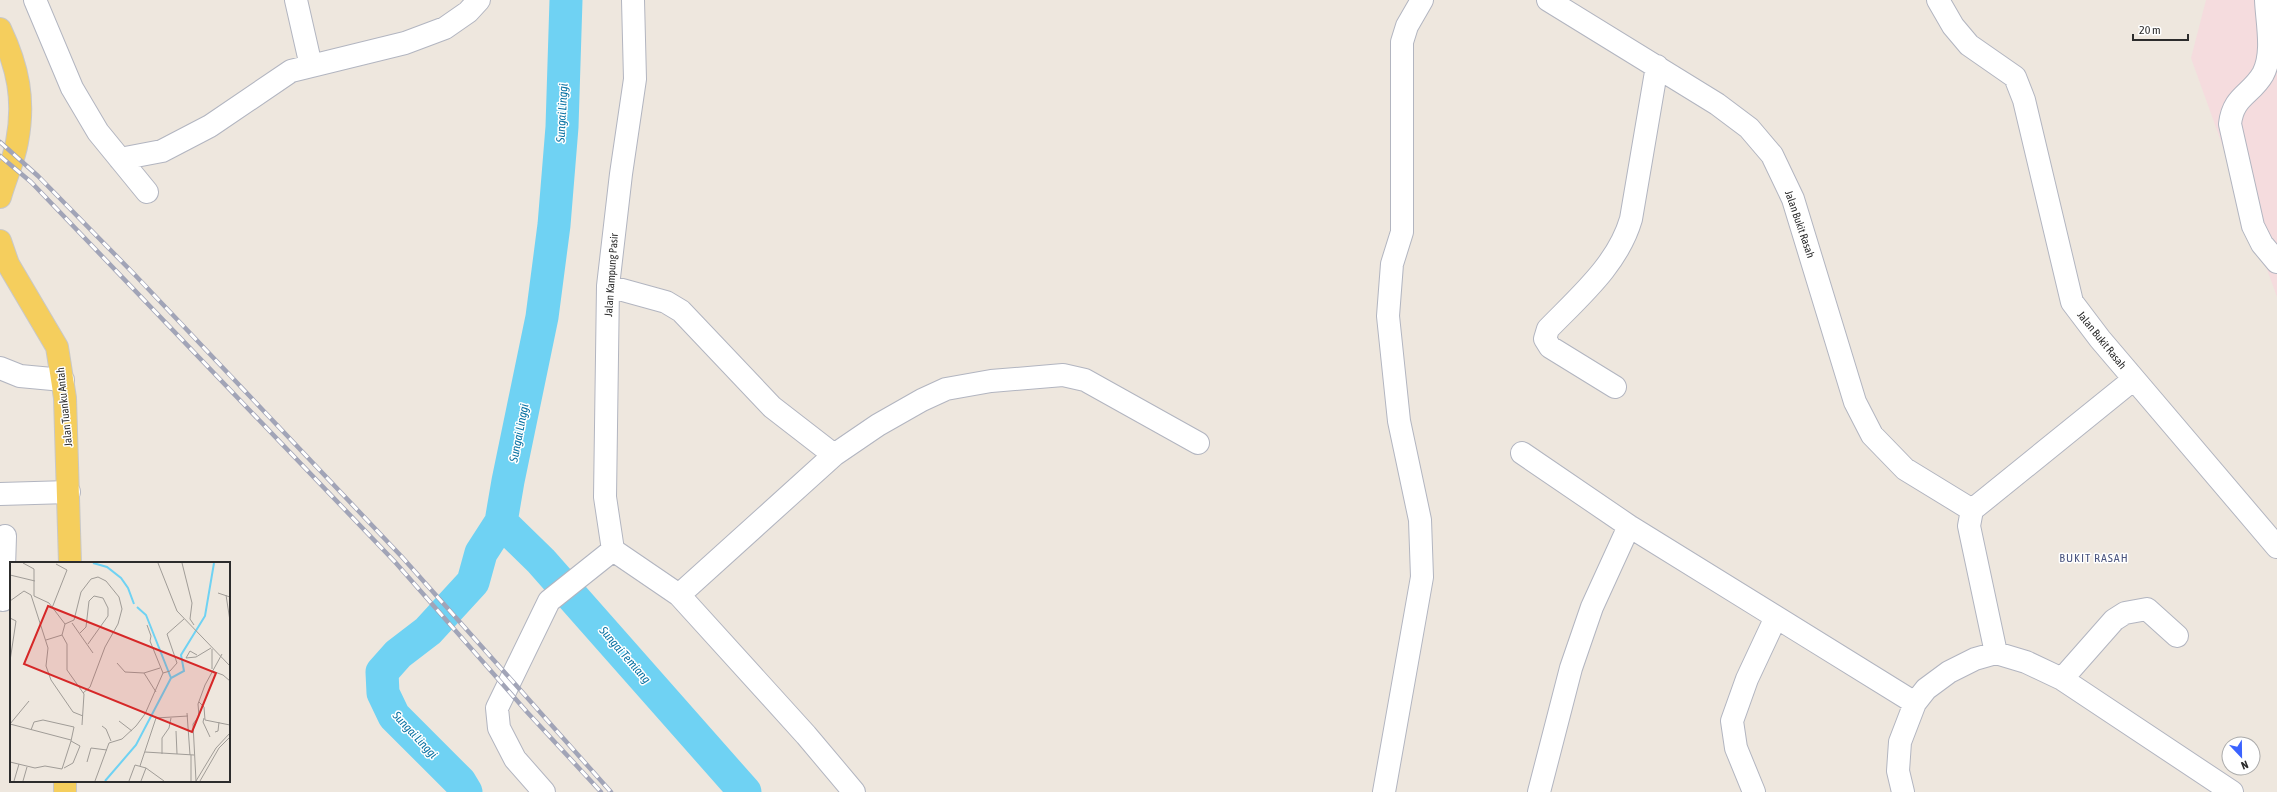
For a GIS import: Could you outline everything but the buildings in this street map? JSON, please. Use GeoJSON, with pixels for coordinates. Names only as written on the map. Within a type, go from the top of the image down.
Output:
{"type":"FeatureCollection","features":[{"type":"Feature","properties":{"kind":"main road"},"geometry":{"type":"LineString","coordinates":[[0,29],[13,57],[20,102],[17,143],[0,197]]}},
{"type":"Feature","properties":{"kind":"main road","name":"Jalan Tuanku Antah"},"geometry":{"type":"LineString","coordinates":[[0,241],[8,264],[56,346],[63,380],[68,452],[70,562]]}},
{"type":"Feature","properties":{"kind":"street"},"geometry":{"type":"LineString","coordinates":[[35,0],[72,88],[98,132],[147,192]]}},
{"type":"Feature","properties":{"kind":"street"},"geometry":{"type":"LineString","coordinates":[[296,0],[311,66]]}},
{"type":"Feature","properties":{"kind":"street"},"geometry":{"type":"LineString","coordinates":[[120,159],[162,151],[210,126],[291,71],[405,43],[444,28],[468,12],[479,0]]}},
{"type":"Feature","properties":{"kind":"street","name":"Jalan Kampung Pasir"},"geometry":{"type":"LineString","coordinates":[[614,550],[605,497],[608,286],[621,174],[635,79],[633,0]]}},
{"type":"Feature","properties":{"kind":"street"},"geometry":{"type":"LineString","coordinates":[[1384,792],[1422,577],[1420,520],[1394,393],[1388,316],[1392,264],[1402,232],[1402,42],[1406,26],[1422,0]]}},
{"type":"Feature","properties":{"kind":"street","name":"Jalan Bukit Rasah"},"geometry":{"type":"LineString","coordinates":[[1548,0],[1717,104],[1749,128],[1772,155],[1793,199],[1855,402],[1872,435],[1905,469],[1972,510]]}},
{"type":"Feature","properties":{"kind":"street","name":"Jalan Bukit Rasah"},"geometry":{"type":"LineString","coordinates":[[1938,0],[1954,26],[1969,45],[2015,77],[2024,100],[2072,302],[2134,379],[2277,547]]}},
{"type":"Feature","properties":{"kind":"street"},"geometry":{"type":"LineString","coordinates":[[2266,0],[2273,53],[2263,73],[2232,111],[2230,124],[2254,226],[2262,244],[2277,262]]}},
{"type":"Feature","properties":{"kind":"street"},"geometry":{"type":"LineString","coordinates":[[1615,387],[1550,347],[1545,339],[1546,334],[1593,282],[1626,238],[1631,220],[1657,66]]}},
{"type":"Feature","properties":{"kind":"street"},"geometry":{"type":"LineString","coordinates":[[608,286],[666,302],[681,311],[772,407],[834,455]]}},
{"type":"Feature","properties":{"kind":"street"},"geometry":{"type":"LineString","coordinates":[[0,368],[20,376],[63,380]]}},
{"type":"Feature","properties":{"kind":"street"},"geometry":{"type":"LineString","coordinates":[[679,595],[834,455],[878,425],[922,400],[946,389],[991,381],[1063,375],[1086,380],[1198,443]]}},
{"type":"Feature","properties":{"kind":"street"},"geometry":{"type":"LineString","coordinates":[[1996,653],[1969,526],[1972,510],[2134,379]]}},
{"type":"Feature","properties":{"kind":"street"},"geometry":{"type":"LineString","coordinates":[[1522,453],[1629,526],[1915,703]]}},
{"type":"Feature","properties":{"kind":"street"},"geometry":{"type":"LineString","coordinates":[[0,494],[69,492]]}},
{"type":"Feature","properties":{"kind":"street"},"geometry":{"type":"LineString","coordinates":[[1539,792],[1574,660],[1592,607],[1629,526]]}},
{"type":"Feature","properties":{"kind":"street"},"geometry":{"type":"LineString","coordinates":[[5,536],[5,600]]}},
{"type":"Feature","properties":{"kind":"street"},"geometry":{"type":"LineString","coordinates":[[544,792],[515,759],[499,728],[497,708],[549,601],[614,550],[679,595],[806,734],[854,792]]}},
{"type":"Feature","properties":{"kind":"street"},"geometry":{"type":"LineString","coordinates":[[2062,679],[2114,620],[2125,613],[2147,609],[2177,636]]}},
{"type":"Feature","properties":{"kind":"street"},"geometry":{"type":"LineString","coordinates":[[1754,792],[1736,748],[1732,721],[1748,679],[1776,617]]}},
{"type":"Feature","properties":{"kind":"street"},"geometry":{"type":"LineString","coordinates":[[1903,792],[1898,771],[1900,742],[1915,703],[1926,689],[1949,672],[1975,659],[1996,653],[2026,662],[2062,679],[2222,789]]}},
{"type":"Feature","properties":{"kind":"shaded area"},"geometry":{"type":"Polygon","coordinates":[[[2206,0],[2277,0],[2277,297],[2191,58],[2206,0]]]}},
{"type":"Feature","properties":{"kind":"waterway","name":"Sungai Linggi"},"geometry":{"type":"LineString","coordinates":[[466,792],[460,782],[394,716],[383,693],[382,672],[398,654],[428,631],[473,582],[481,553],[501,522],[542,317],[554,225],[562,127],[566,0]]}},
{"type":"Feature","properties":{"kind":"waterway","name":"Sungai Temiang"},"geometry":{"type":"LineString","coordinates":[[501,522],[541,561],[745,792]]}},
{"type":"Feature","properties":{"kind":"railway"},"geometry":{"type":"LineString","coordinates":[[0,142],[38,176],[135,275],[402,557],[611,792]]}},
{"type":"Feature","properties":{"kind":"railway"},"geometry":{"type":"LineString","coordinates":[[0,156],[31,182],[395,562],[527,712],[601,792]]}},
{"type":"Feature","properties":{"kind":"district","name":"BUKIT RASAH"},"geometry":{"type":"Point","coordinates":[2094,558]}}]}
